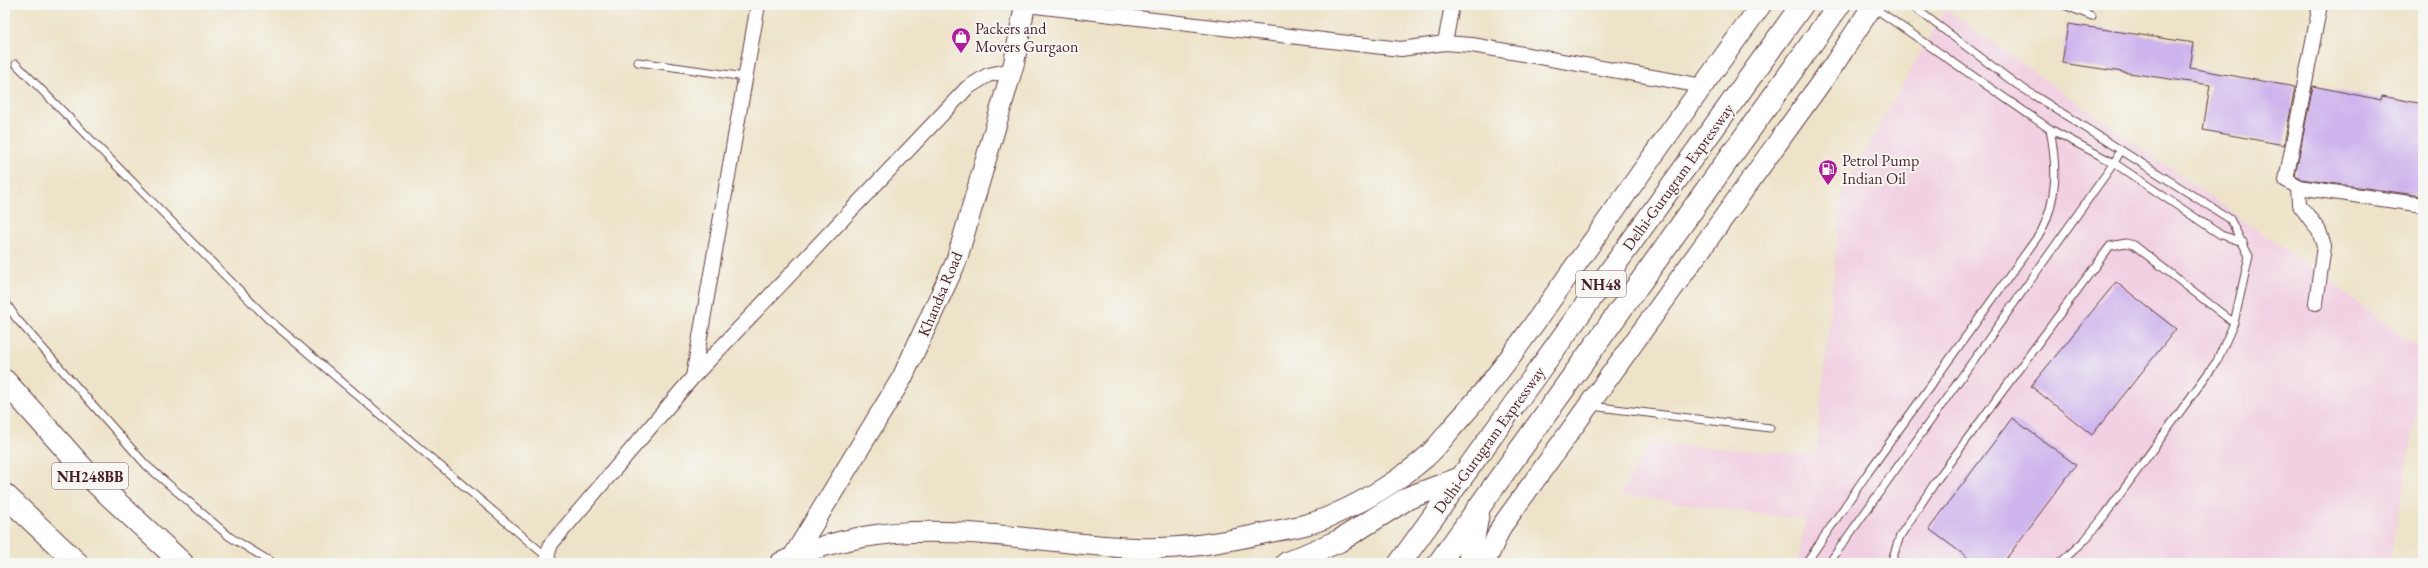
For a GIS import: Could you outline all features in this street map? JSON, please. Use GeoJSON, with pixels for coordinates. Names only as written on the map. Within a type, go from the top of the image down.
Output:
{"type":"FeatureCollection","features":[{"type":"Feature","properties":{"kind":"highway","name":"Delhi-Gurugram Expressway"},"geometry":{"type":"LineString","coordinates":[[1400,563],[1802,5]]}},
{"type":"Feature","properties":{"kind":"highway","name":"Delhi-Gurugram Expressway"},"geometry":{"type":"LineString","coordinates":[[1439,563],[1839,5]]}},
{"type":"Feature","properties":{"kind":"highway","name":"NH248BB"},"geometry":{"type":"LineString","coordinates":[[5,381],[96,483],[182,563]]}},
{"type":"Feature","properties":{"kind":"highway"},"geometry":{"type":"LineString","coordinates":[[1287,563],[1340,541],[1408,498],[1461,478]]}},
{"type":"Feature","properties":{"kind":"highway"},"geometry":{"type":"LineString","coordinates":[[5,495],[77,563]]}},
{"type":"Feature","properties":{"kind":"highway"},"geometry":{"type":"LineString","coordinates":[[1469,563],[1480,506]]}},
{"type":"Feature","properties":{"kind":"main road","name":"Khandsa Road"},"geometry":{"type":"LineString","coordinates":[[787,560],[902,378],[956,262],[1012,70],[1026,5]]}},
{"type":"Feature","properties":{"kind":"main road"},"geometry":{"type":"LineString","coordinates":[[787,560],[849,539],[889,532],[930,530],[983,532],[1134,548],[1195,547],[1298,526],[1334,515],[1396,479],[1426,457],[1493,382],[1760,5]]}},
{"type":"Feature","properties":{"kind":"main road"},"geometry":{"type":"LineString","coordinates":[[1485,563],[1502,527],[1835,63],[1872,6]]}},
{"type":"Feature","properties":{"kind":"street"},"geometry":{"type":"LineString","coordinates":[[693,377],[758,5]]}},
{"type":"Feature","properties":{"kind":"street"},"geometry":{"type":"LineString","coordinates":[[1026,5],[1126,11],[1401,49],[1445,43],[1472,45],[1703,86]]}},
{"type":"Feature","properties":{"kind":"street"},"geometry":{"type":"LineString","coordinates":[[1445,43],[1452,5]]}},
{"type":"Feature","properties":{"kind":"street"},"geometry":{"type":"LineString","coordinates":[[2320,5],[2286,180],[2298,187],[2423,205]]}},
{"type":"Feature","properties":{"kind":"street"},"geometry":{"type":"LineString","coordinates":[[546,561],[551,544],[693,377],[967,88],[988,75],[1012,70]]}},
{"type":"Feature","properties":{"kind":"street"},"geometry":{"type":"LineString","coordinates":[[2298,187],[2299,204],[2319,231],[2324,246],[2316,303]]}},
{"type":"Feature","properties":{"kind":"lane"},"geometry":{"type":"LineString","coordinates":[[1911,5],[2016,84],[2230,220],[2248,251],[2249,260],[2234,323],[2212,367],[2105,515],[2085,540],[2060,563]]}},
{"type":"Feature","properties":{"kind":"lane"},"geometry":{"type":"LineString","coordinates":[[2064,5],[2092,16]]}},
{"type":"Feature","properties":{"kind":"lane"},"geometry":{"type":"LineString","coordinates":[[1872,6],[2050,129],[2114,163],[2221,235],[2243,242]]}},
{"type":"Feature","properties":{"kind":"lane"},"geometry":{"type":"LineString","coordinates":[[638,62],[745,77]]}},
{"type":"Feature","properties":{"kind":"lane"},"geometry":{"type":"LineString","coordinates":[[16,64],[267,318],[546,561]]}},
{"type":"Feature","properties":{"kind":"lane"},"geometry":{"type":"LineString","coordinates":[[1806,563],[1866,474],[2041,232],[2052,206],[2054,192],[2055,155],[2050,129]]}},
{"type":"Feature","properties":{"kind":"lane"},"geometry":{"type":"LineString","coordinates":[[1829,563],[2114,163],[2121,150]]}},
{"type":"Feature","properties":{"kind":"lane"},"geometry":{"type":"LineString","coordinates":[[1891,563],[1900,536],[1936,481],[2110,246],[2126,243],[2134,245],[2234,323]]}},
{"type":"Feature","properties":{"kind":"lane"},"geometry":{"type":"LineString","coordinates":[[5,302],[16,318],[146,465],[230,537],[273,563]]}},
{"type":"Feature","properties":{"kind":"lane"},"geometry":{"type":"LineString","coordinates":[[1590,405],[1770,428]]}},
{"type":"Feature","properties":{"kind":"shaded area"},"geometry":{"type":"Polygon","coordinates":[[[1945,9],[2331,282],[2423,352],[2423,382],[2389,563],[1798,563],[1805,520],[1619,495],[1651,443],[1816,455],[1842,192],[1945,9]]]}},
{"type":"Feature","properties":{"kind":"building"},"geometry":{"type":"Polygon","coordinates":[[[2068,24],[2194,43],[2190,68],[2295,87],[2284,145],[2203,130],[2210,85],[2062,63],[2068,24]]]}},
{"type":"Feature","properties":{"kind":"building"},"geometry":{"type":"Polygon","coordinates":[[[2313,86],[2381,100],[2382,96],[2423,104],[2423,196],[2301,179],[2295,176],[2313,86]]]}},
{"type":"Feature","properties":{"kind":"building"},"geometry":{"type":"Polygon","coordinates":[[[2116,282],[2176,329],[2092,435],[2031,386],[2116,282]]]}},
{"type":"Feature","properties":{"kind":"building"},"geometry":{"type":"Polygon","coordinates":[[[2012,418],[2076,465],[2003,563],[1975,563],[1929,529],[2012,418]]]}},
{"type":"Feature","properties":{"kind":"place","name":"Packers and Movers Gurgaon"},"geometry":{"type":"Point","coordinates":[961,54]}},
{"type":"Feature","properties":{"kind":"place","name":"Petrol Pump Indian Oil"},"geometry":{"type":"Point","coordinates":[1828,186]}}]}
